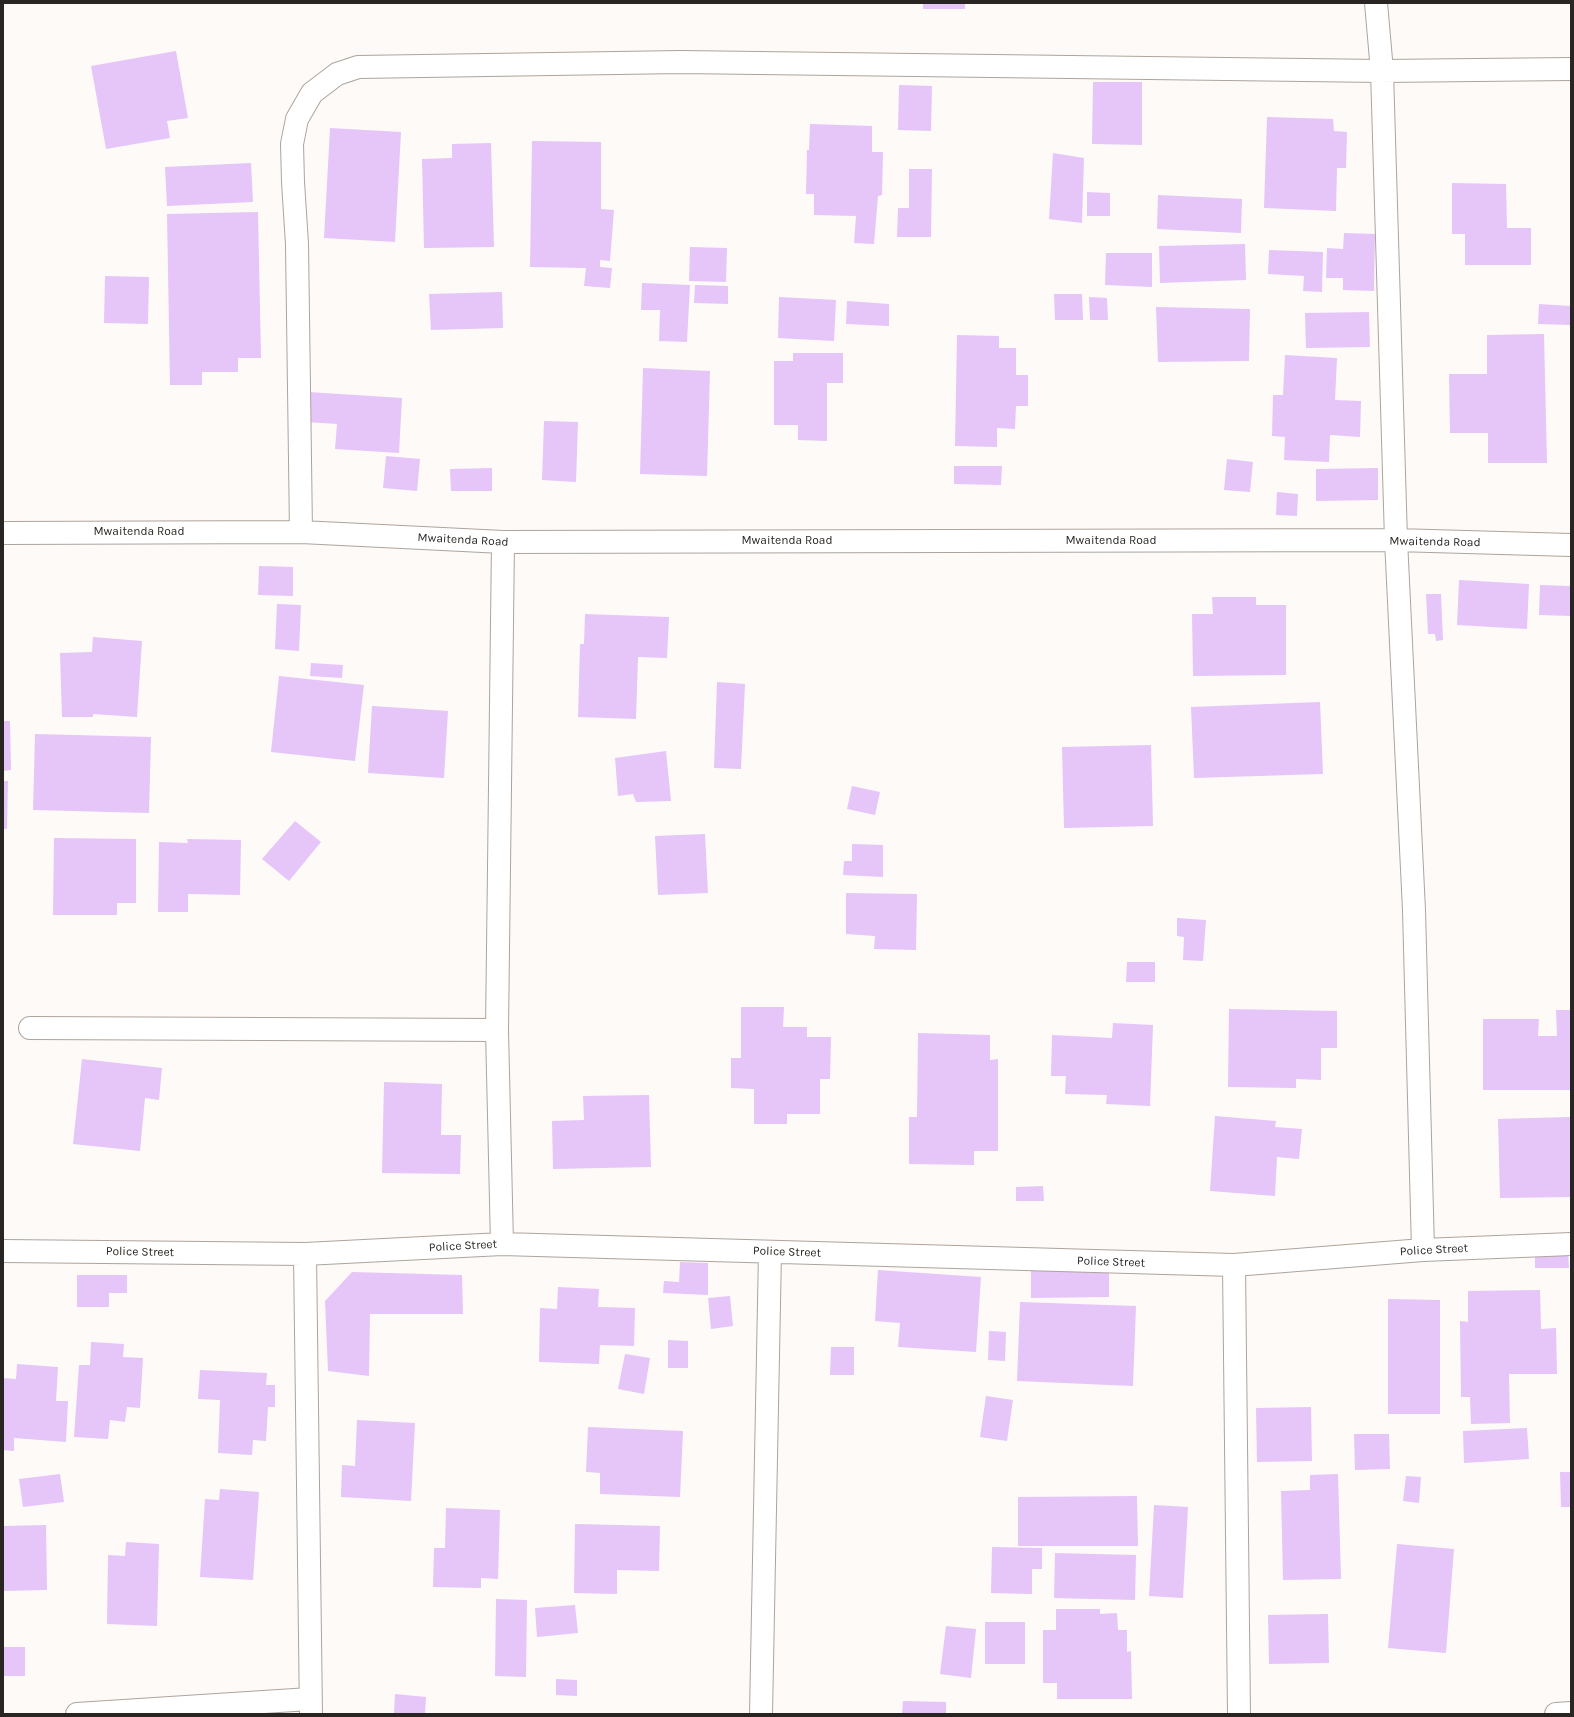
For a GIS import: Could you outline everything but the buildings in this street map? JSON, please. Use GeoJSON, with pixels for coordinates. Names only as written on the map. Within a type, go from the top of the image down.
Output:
{"type":"FeatureCollection","features":[{"type":"Feature","properties":{"kind":"street"},"geometry":{"type":"LineString","coordinates":[[1376,3],[1382,70],[1396,540],[1414,910],[1423,1250]]}},
{"type":"Feature","properties":{"kind":"street"},"geometry":{"type":"LineString","coordinates":[[301,532],[297,252],[292,144],[297,119],[312,93],[337,74],[358,67],[681,62],[1382,70],[1571,70]]}},
{"type":"Feature","properties":{"kind":"street","name":"Mwaitenda Road"},"geometry":{"type":"LineString","coordinates":[[3,533],[301,532],[503,542],[1396,540],[1571,545]]}},
{"type":"Feature","properties":{"kind":"street"},"geometry":{"type":"LineString","coordinates":[[502,1244],[497,1030],[503,542]]}},
{"type":"Feature","properties":{"kind":"street"},"geometry":{"type":"LineString","coordinates":[[30,1028],[497,1030]]}},
{"type":"Feature","properties":{"kind":"street","name":"Police Street"},"geometry":{"type":"LineString","coordinates":[[3,1251],[305,1254],[502,1244],[1234,1265],[1423,1250],[1571,1244]]}},
{"type":"Feature","properties":{"kind":"street"},"geometry":{"type":"LineString","coordinates":[[761,1714],[770,1252]]}},
{"type":"Feature","properties":{"kind":"street"},"geometry":{"type":"LineString","coordinates":[[77,1714],[311,1706],[305,1254]]}},
{"type":"Feature","properties":{"kind":"street"},"geometry":{"type":"LineString","coordinates":[[1234,1265],[1239,1714]]}},
{"type":"Feature","properties":{"kind":"street"},"geometry":{"type":"LineString","coordinates":[[1556,1714],[1571,1713]]}}]}
